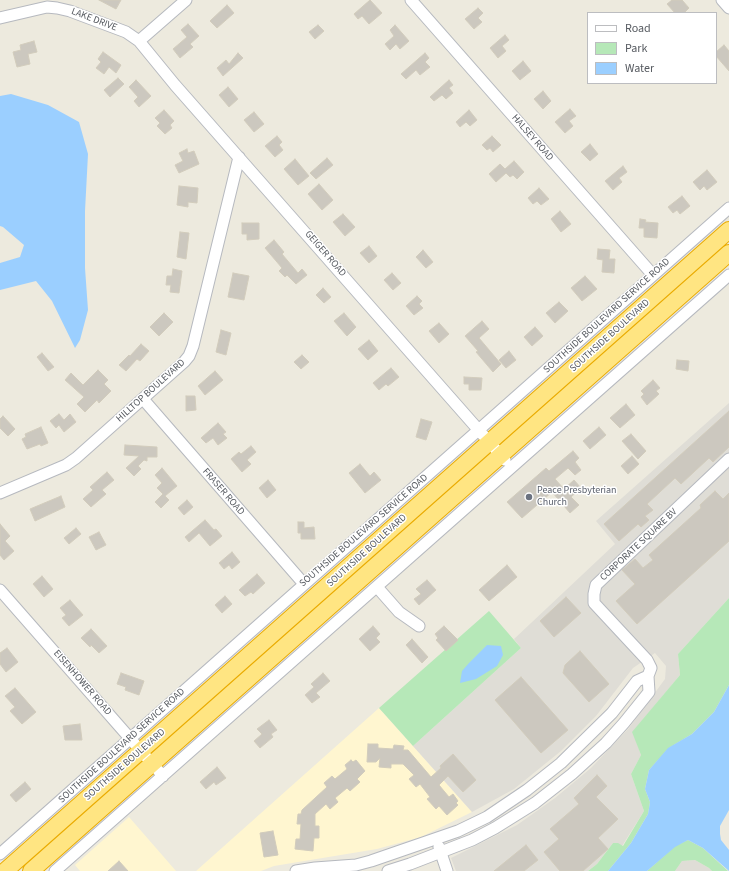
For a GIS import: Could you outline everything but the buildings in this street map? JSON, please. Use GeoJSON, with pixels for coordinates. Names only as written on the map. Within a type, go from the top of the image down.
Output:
{"type":"FeatureCollection","features":[{"type":"Feature","properties":{"kind":"highway","name":"SOUTHSIDE BOULEVARD"},"geometry":{"type":"LineString","coordinates":[[5,871],[729,230]]}},
{"type":"Feature","properties":{"kind":"highway","name":"SOUTHSIDE BOULEVARD"},"geometry":{"type":"LineString","coordinates":[[31,871],[729,253]]}},
{"type":"Feature","properties":{"kind":"street"},"geometry":{"type":"LineString","coordinates":[[139,41],[186,0]]}},
{"type":"Feature","properties":{"kind":"street","name":"HALSEY ROAD"},"geometry":{"type":"LineString","coordinates":[[412,0],[653,275]]}},
{"type":"Feature","properties":{"kind":"street"},"geometry":{"type":"LineString","coordinates":[[722,0],[729,8]]}},
{"type":"Feature","properties":{"kind":"street","name":"LAKE DRIVE"},"geometry":{"type":"LineString","coordinates":[[0,18],[47,7],[57,8],[70,11],[126,32],[139,41]]}},
{"type":"Feature","properties":{"kind":"street","name":"GEIGER ROAD"},"geometry":{"type":"LineString","coordinates":[[139,41],[175,85],[512,467]]}},
{"type":"Feature","properties":{"kind":"street","name":"HILLTOP BOULEVARD"},"geometry":{"type":"LineString","coordinates":[[0,493],[66,465],[76,458],[189,356],[193,346],[240,157]]}},
{"type":"Feature","properties":{"kind":"street","name":"SOUTHSIDE BOULEVARD SERVICE ROAD"},"geometry":{"type":"LineString","coordinates":[[0,854],[729,208]]}},
{"type":"Feature","properties":{"kind":"street"},"geometry":{"type":"LineString","coordinates":[[63,869],[163,776],[729,275]]}},
{"type":"Feature","properties":{"kind":"street","name":"FRASER ROAD"},"geometry":{"type":"LineString","coordinates":[[143,399],[304,584]]}},
{"type":"Feature","properties":{"kind":"street","name":"CORPORATE SQUARE BV"},"geometry":{"type":"LineString","coordinates":[[388,871],[472,840],[495,828],[535,803],[572,774],[606,743],[624,723],[649,692],[648,676],[651,668],[647,660],[594,603],[596,585],[729,459]]}},
{"type":"Feature","properties":{"kind":"street"},"geometry":{"type":"LineString","coordinates":[[376,587],[399,612],[419,626]]}},
{"type":"Feature","properties":{"kind":"street","name":"EISENHOWER ROAD"},"geometry":{"type":"LineString","coordinates":[[0,590],[163,776]]}},
{"type":"Feature","properties":{"kind":"street"},"geometry":{"type":"LineString","coordinates":[[296,871],[356,865],[458,832],[487,817],[527,790],[561,763],[612,712],[637,681],[648,676]]}},
{"type":"Feature","properties":{"kind":"street"},"geometry":{"type":"LineString","coordinates":[[527,790],[535,803]]}},
{"type":"Feature","properties":{"kind":"street"},"geometry":{"type":"LineString","coordinates":[[437,838],[440,853],[447,871]]}},
{"type":"Feature","properties":{"kind":"shaded area"},"geometry":{"type":"Polygon","coordinates":[[[729,403],[729,598],[678,654],[680,675],[633,732],[641,755],[631,774],[644,811],[622,846],[613,843],[597,864],[588,871],[456,871],[451,858],[517,825],[555,798],[591,768],[629,728],[665,679],[666,666],[655,653],[633,668],[596,716],[561,751],[514,789],[472,812],[413,746],[521,648],[514,639],[615,544],[596,521],[729,403]]]}},
{"type":"Feature","properties":{"kind":"shaded area"},"geometry":{"type":"Polygon","coordinates":[[[379,708],[472,812],[421,837],[377,849],[274,866],[261,871],[196,871],[379,708]]]}},
{"type":"Feature","properties":{"kind":"shaded area"},"geometry":{"type":"Polygon","coordinates":[[[129,817],[176,871],[80,871],[75,865],[129,817]]]}},
{"type":"Feature","properties":{"kind":"shaded area"},"geometry":{"type":"Polygon","coordinates":[[[695,860],[712,871],[675,871],[682,861],[695,860]]]}},
{"type":"Feature","properties":{"kind":"green space"},"geometry":{"type":"Polygon","coordinates":[[[729,598],[729,685],[714,712],[692,734],[669,748],[649,770],[645,789],[650,802],[648,814],[631,843],[608,871],[588,871],[597,864],[613,843],[618,843],[623,846],[644,811],[631,774],[641,755],[632,732],[680,675],[678,654],[729,598]]]}},
{"type":"Feature","properties":{"kind":"green space"},"geometry":{"type":"Polygon","coordinates":[[[489,611],[521,648],[413,746],[379,708],[489,611]]]}},
{"type":"Feature","properties":{"kind":"green space"},"geometry":{"type":"Polygon","coordinates":[[[688,840],[703,848],[728,871],[712,871],[695,860],[682,861],[675,871],[647,871],[675,846],[688,840]]]}},
{"type":"Feature","properties":{"kind":"water"},"geometry":{"type":"Polygon","coordinates":[[[11,94],[48,105],[79,122],[88,154],[85,211],[85,268],[88,310],[80,340],[75,348],[52,301],[36,281],[0,290],[0,263],[20,257],[24,245],[0,226],[0,96],[11,94]]]}},
{"type":"Feature","properties":{"kind":"water"},"geometry":{"type":"Polygon","coordinates":[[[487,645],[501,646],[503,655],[497,666],[476,679],[460,683],[462,671],[487,645]]]}},
{"type":"Feature","properties":{"kind":"water"},"geometry":{"type":"Polygon","coordinates":[[[729,685],[729,810],[720,826],[720,834],[721,840],[729,850],[729,871],[703,848],[688,840],[675,847],[647,871],[608,871],[631,843],[648,814],[650,802],[645,789],[649,770],[668,748],[692,734],[714,712],[729,685]]]}},
{"type":"Feature","properties":{"kind":"place","name":"Peace Presbyterian Church"},"geometry":{"type":"Point","coordinates":[529,497]}}]}
